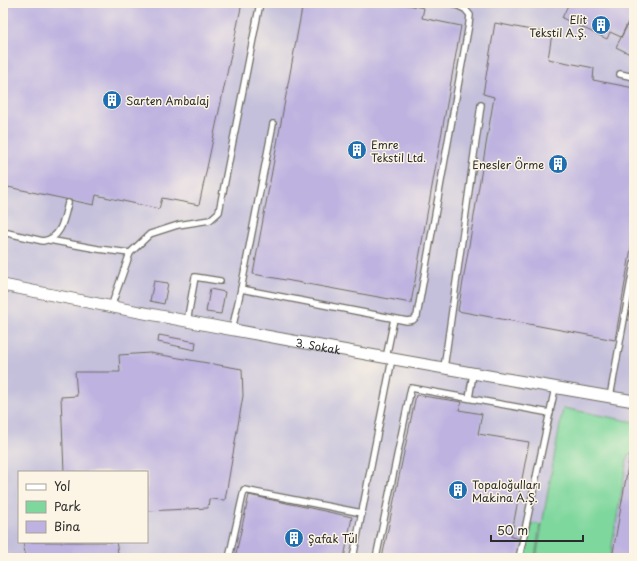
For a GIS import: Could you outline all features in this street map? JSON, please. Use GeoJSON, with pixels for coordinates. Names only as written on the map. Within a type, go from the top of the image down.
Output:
{"type":"FeatureCollection","features":[{"type":"Feature","properties":{"kind":"street","name":"3. Sokak"},"geometry":{"type":"LineString","coordinates":[[3,285],[187,322],[444,369],[634,401]]}},
{"type":"Feature","properties":{"kind":"lane"},"geometry":{"type":"LineString","coordinates":[[110,307],[130,253],[150,234],[178,225],[210,220],[219,212],[260,3]]}},
{"type":"Feature","properties":{"kind":"lane"},"geometry":{"type":"LineString","coordinates":[[241,289],[406,321],[413,320],[417,316],[469,24],[470,15],[465,9],[452,3]]}},
{"type":"Feature","properties":{"kind":"lane"},"geometry":{"type":"LineString","coordinates":[[620,74],[634,77]]}},
{"type":"Feature","properties":{"kind":"lane"},"geometry":{"type":"LineString","coordinates":[[444,369],[482,105]]}},
{"type":"Feature","properties":{"kind":"lane"},"geometry":{"type":"LineString","coordinates":[[232,330],[273,124]]}},
{"type":"Feature","properties":{"kind":"lane"},"geometry":{"type":"LineString","coordinates":[[49,240],[60,230],[68,202]]}},
{"type":"Feature","properties":{"kind":"lane"},"geometry":{"type":"LineString","coordinates":[[3,232],[43,241],[49,240],[130,253]]}},
{"type":"Feature","properties":{"kind":"lane"},"geometry":{"type":"LineString","coordinates":[[610,397],[634,264]]}},
{"type":"Feature","properties":{"kind":"lane"},"geometry":{"type":"LineString","coordinates":[[187,322],[195,277],[220,281]]}},
{"type":"Feature","properties":{"kind":"lane"},"geometry":{"type":"LineString","coordinates":[[353,558],[389,358],[394,319]]}},
{"type":"Feature","properties":{"kind":"lane"},"geometry":{"type":"LineString","coordinates":[[469,398],[473,374]]}},
{"type":"Feature","properties":{"kind":"lane"},"geometry":{"type":"LineString","coordinates":[[376,558],[411,388],[550,413]]}},
{"type":"Feature","properties":{"kind":"lane"},"geometry":{"type":"LineString","coordinates":[[519,558],[555,388]]}},
{"type":"Feature","properties":{"kind":"lane"},"geometry":{"type":"LineString","coordinates":[[229,558],[244,490],[362,513]]}},
{"type":"Feature","properties":{"kind":"shaded area"},"geometry":{"type":"Polygon","coordinates":[[[3,3],[634,3],[634,558],[3,558],[3,3]]]}},
{"type":"Feature","properties":{"kind":"green space"},"geometry":{"type":"Polygon","coordinates":[[[563,408],[634,422],[634,455],[628,454],[610,558],[597,556],[592,558],[536,558],[563,408]]]}},
{"type":"Feature","properties":{"kind":"green space"},"geometry":{"type":"Polygon","coordinates":[[[532,523],[540,525],[535,558],[525,558],[532,523]]]}},
{"type":"Feature","properties":{"kind":"building","name":"Sarten Ambalaj"},"geometry":{"type":"Polygon","coordinates":[[[6,3],[242,3],[199,205],[162,198],[159,209],[96,195],[94,205],[3,186],[3,15],[6,3]]]}},
{"type":"Feature","properties":{"kind":"building","name":"Emre Tekstil Ltd."},"geometry":{"type":"Polygon","coordinates":[[[303,3],[397,3],[424,8],[422,18],[461,26],[411,303],[253,274],[303,3]]]}},
{"type":"Feature","properties":{"kind":"building","name":"Elit Tekstil A.Ş."},"geometry":{"type":"Polygon","coordinates":[[[569,3],[634,3],[634,9],[621,37],[610,32],[607,39],[562,18],[569,3]]]}},
{"type":"Feature","properties":{"kind":"building"},"geometry":{"type":"Polygon","coordinates":[[[634,13],[634,56],[616,47],[634,13]]]}},
{"type":"Feature","properties":{"kind":"building","name":"Enesler Örme"},"geometry":{"type":"Polygon","coordinates":[[[495,23],[552,34],[548,59],[594,68],[593,80],[634,88],[634,231],[615,340],[458,311],[494,97],[483,94],[495,23]]]}},
{"type":"Feature","properties":{"kind":"building"},"geometry":{"type":"Polygon","coordinates":[[[154,281],[168,283],[164,304],[150,301],[154,281]]]}},
{"type":"Feature","properties":{"kind":"building"},"geometry":{"type":"Polygon","coordinates":[[[210,289],[225,292],[221,314],[206,312],[210,289]]]}},
{"type":"Feature","properties":{"kind":"building"},"geometry":{"type":"Polygon","coordinates":[[[159,335],[196,342],[195,350],[158,342],[159,335]]]}},
{"type":"Feature","properties":{"kind":"building"},"geometry":{"type":"Polygon","coordinates":[[[150,353],[242,369],[243,396],[225,500],[209,499],[208,508],[148,511],[148,471],[64,471],[61,397],[77,396],[75,372],[120,372],[119,355],[150,353]]]}},
{"type":"Feature","properties":{"kind":"building","name":"Topaloğulları Makina A.Ş."},"geometry":{"type":"Polygon","coordinates":[[[416,395],[462,402],[459,410],[482,414],[478,434],[529,442],[511,537],[521,539],[516,558],[382,558],[416,395]]]}},
{"type":"Feature","properties":{"kind":"building"},"geometry":{"type":"Polygon","coordinates":[[[630,455],[634,455],[634,558],[612,558],[630,455]]]}},
{"type":"Feature","properties":{"kind":"building","name":"Şafak Tül"},"geometry":{"type":"Polygon","coordinates":[[[249,495],[352,517],[344,558],[235,558],[249,495]]]}},
{"type":"Feature","properties":{"kind":"building"},"geometry":{"type":"Polygon","coordinates":[[[23,543],[116,543],[119,558],[26,558],[23,543]]]}},
{"type":"Feature","properties":{"kind":"place","name":"Elit Tekstil A.Ş."},"geometry":{"type":"Point","coordinates":[601,25]}},
{"type":"Feature","properties":{"kind":"place","name":"Sarten Ambalaj"},"geometry":{"type":"Point","coordinates":[112,100]}},
{"type":"Feature","properties":{"kind":"place","name":"Emre Tekstil Ltd."},"geometry":{"type":"Point","coordinates":[357,150]}},
{"type":"Feature","properties":{"kind":"place","name":"Enesler Örme"},"geometry":{"type":"Point","coordinates":[558,164]}},
{"type":"Feature","properties":{"kind":"place","name":"Topaloğulları Makina A.Ş."},"geometry":{"type":"Point","coordinates":[458,490]}},
{"type":"Feature","properties":{"kind":"place","name":"Şafak Tül"},"geometry":{"type":"Point","coordinates":[294,538]}}]}
